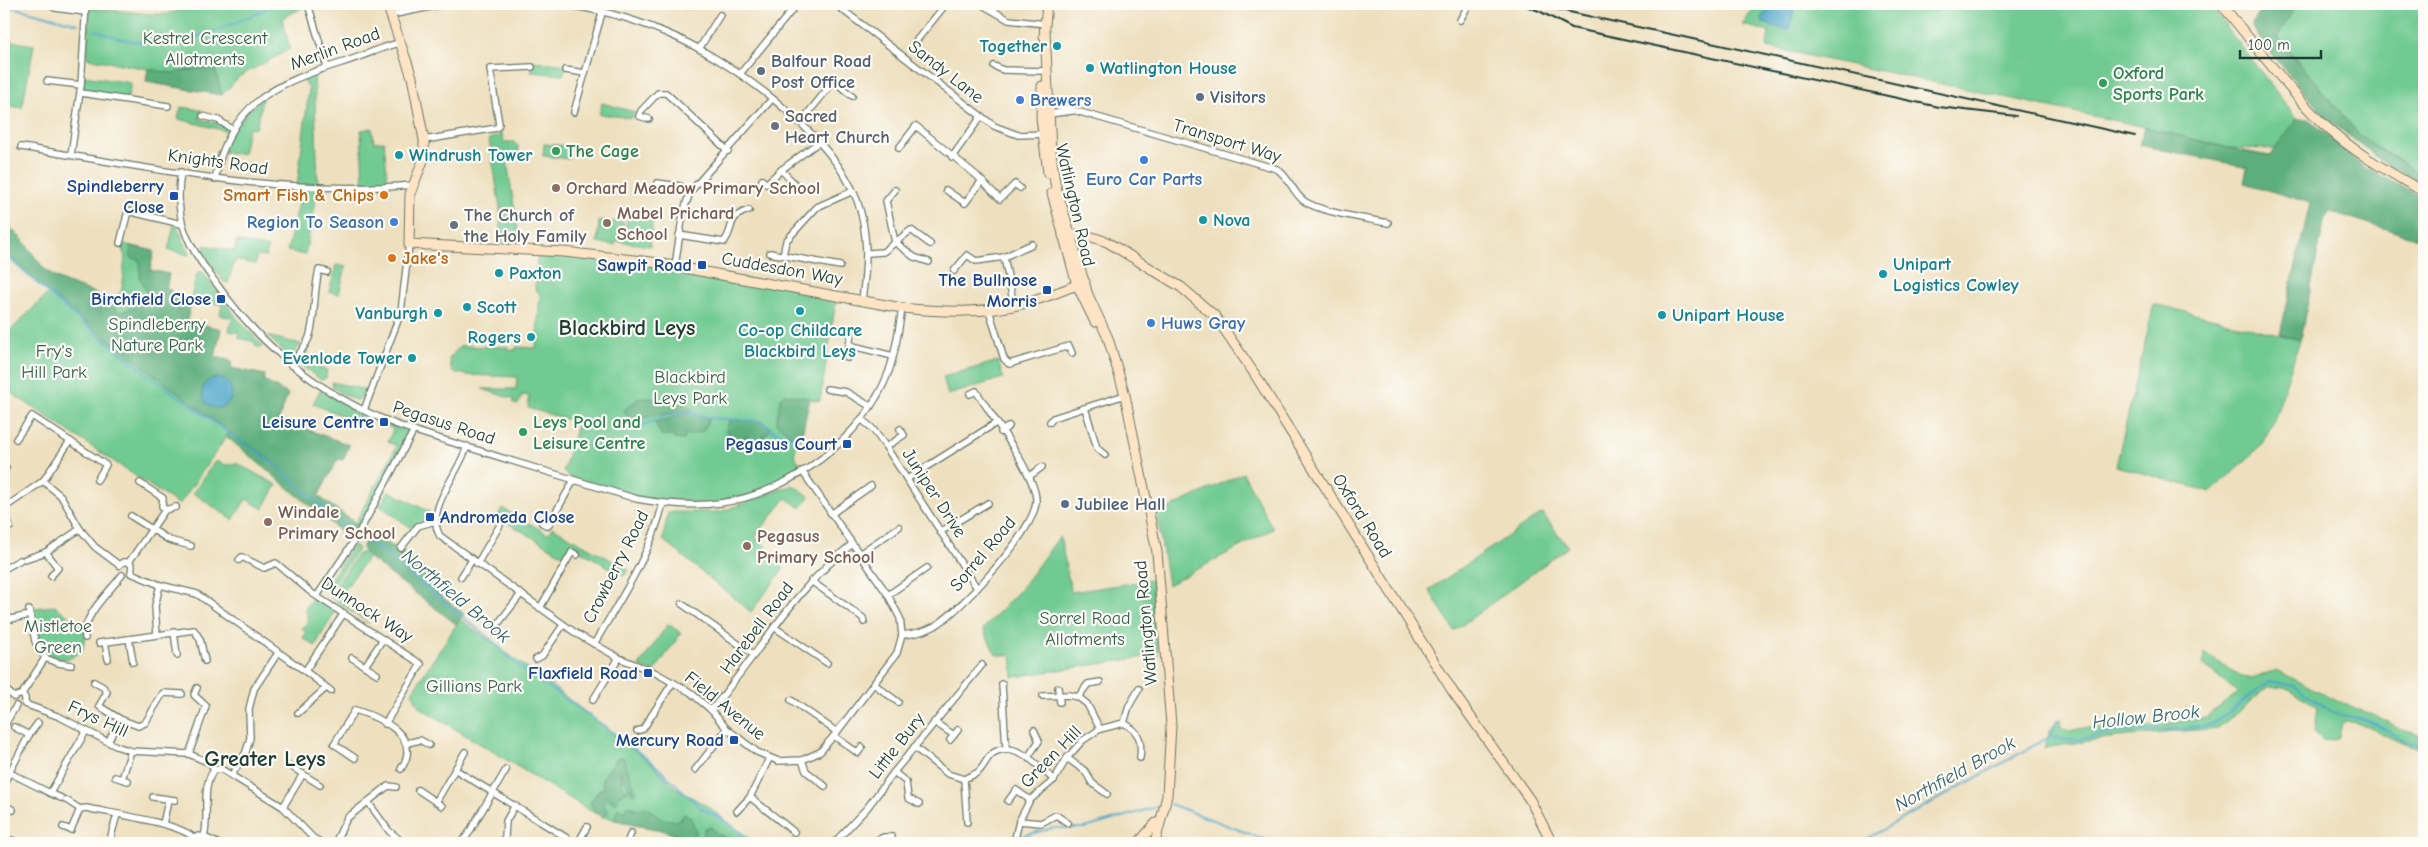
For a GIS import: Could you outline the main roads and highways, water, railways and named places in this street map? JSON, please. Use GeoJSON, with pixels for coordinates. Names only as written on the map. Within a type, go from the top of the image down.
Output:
{"type":"FeatureCollection","features":[{"type":"Feature","properties":{"kind":"water"},"geometry":{"type":"Polygon","coordinates":[[[1770,4],[1795,4],[1790,28],[1786,30],[1763,23],[1762,18],[1770,4]]]}},
{"type":"Feature","properties":{"kind":"water"},"geometry":{"type":"Polygon","coordinates":[[[217,378],[223,379],[231,387],[231,399],[223,407],[217,408],[211,407],[203,399],[202,393],[203,387],[211,379],[217,378]]]}},
{"type":"Feature","properties":{"kind":"waterway"},"geometry":{"type":"LineString","coordinates":[[95,30],[132,41],[170,42],[207,34],[277,4]]}},
{"type":"Feature","properties":{"kind":"waterway"},"geometry":{"type":"LineString","coordinates":[[4,5],[78,24]]}},
{"type":"Feature","properties":{"kind":"waterway","name":"Northfield Brook"},"geometry":{"type":"LineString","coordinates":[[4,254],[66,309],[146,373],[264,456],[339,521],[369,541],[495,643],[518,666],[607,728],[653,763],[701,808],[726,821],[754,843]]}},
{"type":"Feature","properties":{"kind":"waterway"},"geometry":{"type":"LineString","coordinates":[[641,426],[668,415],[691,413],[709,418],[760,421],[773,431],[801,439]]}},
{"type":"Feature","properties":{"kind":"waterway","name":"Hollow Brook"},"geometry":{"type":"LineString","coordinates":[[2051,736],[2063,740],[2081,739],[2119,731],[2180,729],[2213,724],[2270,681],[2294,686],[2335,714],[2364,719],[2384,728],[2405,742],[2424,744]]}},
{"type":"Feature","properties":{"kind":"waterway","name":"Northfield Brook"},"geometry":{"type":"LineString","coordinates":[[1859,843],[2051,736],[2057,720]]}},
{"type":"Feature","properties":{"kind":"waterway","name":"Northfield Brook"},"geometry":{"type":"LineString","coordinates":[[1170,804],[1274,843]]}},
{"type":"Feature","properties":{"kind":"waterway","name":"Northfield Brook"},"geometry":{"type":"LineString","coordinates":[[1018,837],[1053,828],[1085,828],[1156,807]]}},
{"type":"Feature","properties":{"kind":"waterway","name":"Northfield Brook"},"geometry":{"type":"LineString","coordinates":[[991,843],[1013,838]]}},
{"type":"Feature","properties":{"kind":"railway"},"geometry":{"type":"LineString","coordinates":[[1521,4],[1539,11]]}},
{"type":"Feature","properties":{"kind":"railway"},"geometry":{"type":"LineString","coordinates":[[1533,4],[2135,136]]}},
{"type":"Feature","properties":{"kind":"railway"},"geometry":{"type":"LineString","coordinates":[[1541,12],[1572,28],[1939,107],[2016,116]]}},
{"type":"Feature","properties":{"kind":"place","name":"Together"},"geometry":{"type":"Point","coordinates":[1057,46]}},
{"type":"Feature","properties":{"kind":"place","name":"Watlington House"},"geometry":{"type":"Point","coordinates":[1090,68]}},
{"type":"Feature","properties":{"kind":"place","name":"Balfour Road Post Office"},"geometry":{"type":"Point","coordinates":[761,71]}},
{"type":"Feature","properties":{"kind":"place","name":"Oxford Sports Park"},"geometry":{"type":"Point","coordinates":[2103,83]}},
{"type":"Feature","properties":{"kind":"place","name":"Visitors"},"geometry":{"type":"Point","coordinates":[1200,97]}},
{"type":"Feature","properties":{"kind":"place","name":"Brewers"},"geometry":{"type":"Point","coordinates":[1020,100]}},
{"type":"Feature","properties":{"kind":"place","name":"Sacred Heart Church"},"geometry":{"type":"Point","coordinates":[775,126]}},
{"type":"Feature","properties":{"kind":"place","name":"The Cage"},"geometry":{"type":"Point","coordinates":[556,151]}},
{"type":"Feature","properties":{"kind":"place","name":"Windrush Tower"},"geometry":{"type":"Point","coordinates":[399,155]}},
{"type":"Feature","properties":{"kind":"place","name":"Euro Car Parts"},"geometry":{"type":"Point","coordinates":[1144,160]}},
{"type":"Feature","properties":{"kind":"place","name":"Orchard Meadow Primary School"},"geometry":{"type":"Point","coordinates":[556,188]}},
{"type":"Feature","properties":{"kind":"place","name":"Smart Fish & Chips"},"geometry":{"type":"Point","coordinates":[384,195]}},
{"type":"Feature","properties":{"kind":"place","name":"Spindleberry Close"},"geometry":{"type":"Point","coordinates":[174,196]}},
{"type":"Feature","properties":{"kind":"place","name":"Nova"},"geometry":{"type":"Point","coordinates":[1203,220]}},
{"type":"Feature","properties":{"kind":"place","name":"Region To Season"},"geometry":{"type":"Point","coordinates":[394,222]}},
{"type":"Feature","properties":{"kind":"place","name":"Mabel Prichard School"},"geometry":{"type":"Point","coordinates":[607,223]}},
{"type":"Feature","properties":{"kind":"place","name":"The Church of the Holy Family"},"geometry":{"type":"Point","coordinates":[454,225]}},
{"type":"Feature","properties":{"kind":"place","name":"Jake's"},"geometry":{"type":"Point","coordinates":[392,258]}},
{"type":"Feature","properties":{"kind":"place","name":"Sawpit Road"},"geometry":{"type":"Point","coordinates":[702,265]}},
{"type":"Feature","properties":{"kind":"place","name":"Paxton"},"geometry":{"type":"Point","coordinates":[499,273]}},
{"type":"Feature","properties":{"kind":"place","name":"Unipart Logistics Cowley"},"geometry":{"type":"Point","coordinates":[1883,274]}},
{"type":"Feature","properties":{"kind":"place","name":"The Bullnose Morris"},"geometry":{"type":"Point","coordinates":[1047,290]}},
{"type":"Feature","properties":{"kind":"place","name":"Birchfield Close"},"geometry":{"type":"Point","coordinates":[221,299]}},
{"type":"Feature","properties":{"kind":"place","name":"Scott"},"geometry":{"type":"Point","coordinates":[467,307]}},
{"type":"Feature","properties":{"kind":"place","name":"Co-op Childcare Blackbird Leys"},"geometry":{"type":"Point","coordinates":[800,311]}},
{"type":"Feature","properties":{"kind":"place","name":"Vanburgh"},"geometry":{"type":"Point","coordinates":[438,313]}},
{"type":"Feature","properties":{"kind":"place","name":"Unipart House"},"geometry":{"type":"Point","coordinates":[1662,315]}},
{"type":"Feature","properties":{"kind":"place","name":"Huws Gray"},"geometry":{"type":"Point","coordinates":[1151,323]}},
{"type":"Feature","properties":{"kind":"place","name":"Rogers"},"geometry":{"type":"Point","coordinates":[531,337]}},
{"type":"Feature","properties":{"kind":"place","name":"Evenlode Tower"},"geometry":{"type":"Point","coordinates":[412,358]}},
{"type":"Feature","properties":{"kind":"place","name":"Leisure Centre"},"geometry":{"type":"Point","coordinates":[384,422]}},
{"type":"Feature","properties":{"kind":"place","name":"Leys Pool and Leisure Centre"},"geometry":{"type":"Point","coordinates":[523,432]}},
{"type":"Feature","properties":{"kind":"place","name":"Pegasus Court"},"geometry":{"type":"Point","coordinates":[847,444]}},
{"type":"Feature","properties":{"kind":"place","name":"Jubilee Hall"},"geometry":{"type":"Point","coordinates":[1065,504]}},
{"type":"Feature","properties":{"kind":"place","name":"Andromeda Close"},"geometry":{"type":"Point","coordinates":[430,517]}},
{"type":"Feature","properties":{"kind":"place","name":"Windale Primary School"},"geometry":{"type":"Point","coordinates":[268,522]}},
{"type":"Feature","properties":{"kind":"place","name":"Pegasus Primary School"},"geometry":{"type":"Point","coordinates":[747,546]}},
{"type":"Feature","properties":{"kind":"place","name":"Flaxfield Road"},"geometry":{"type":"Point","coordinates":[648,673]}},
{"type":"Feature","properties":{"kind":"place","name":"Mercury Road"},"geometry":{"type":"Point","coordinates":[734,740]}},
{"type":"Feature","properties":{"kind":"district","name":"Blackbird Leys"},"geometry":{"type":"Point","coordinates":[627,328]}},
{"type":"Feature","properties":{"kind":"district","name":"Greater Leys"},"geometry":{"type":"Point","coordinates":[265,759]}},
{"type":"Feature","properties":{"kind":"park label","name":"Kestrel Crescent Allotments"},"geometry":{"type":"Point","coordinates":[205,48]}},
{"type":"Feature","properties":{"kind":"park label","name":"Spindleberry Nature Park"},"geometry":{"type":"Point","coordinates":[157,334]}},
{"type":"Feature","properties":{"kind":"park label","name":"Fry's Hill Park"},"geometry":{"type":"Point","coordinates":[54,361]}},
{"type":"Feature","properties":{"kind":"park label","name":"Blackbird Leys Park"},"geometry":{"type":"Point","coordinates":[690,387]}},
{"type":"Feature","properties":{"kind":"park label","name":"Sorrel Road Allotments"},"geometry":{"type":"Point","coordinates":[1085,628]}},
{"type":"Feature","properties":{"kind":"park label","name":"Mistletoe Green"},"geometry":{"type":"Point","coordinates":[58,636]}},
{"type":"Feature","properties":{"kind":"park label","name":"Gillians Park"},"geometry":{"type":"Point","coordinates":[474,686]}}]}
